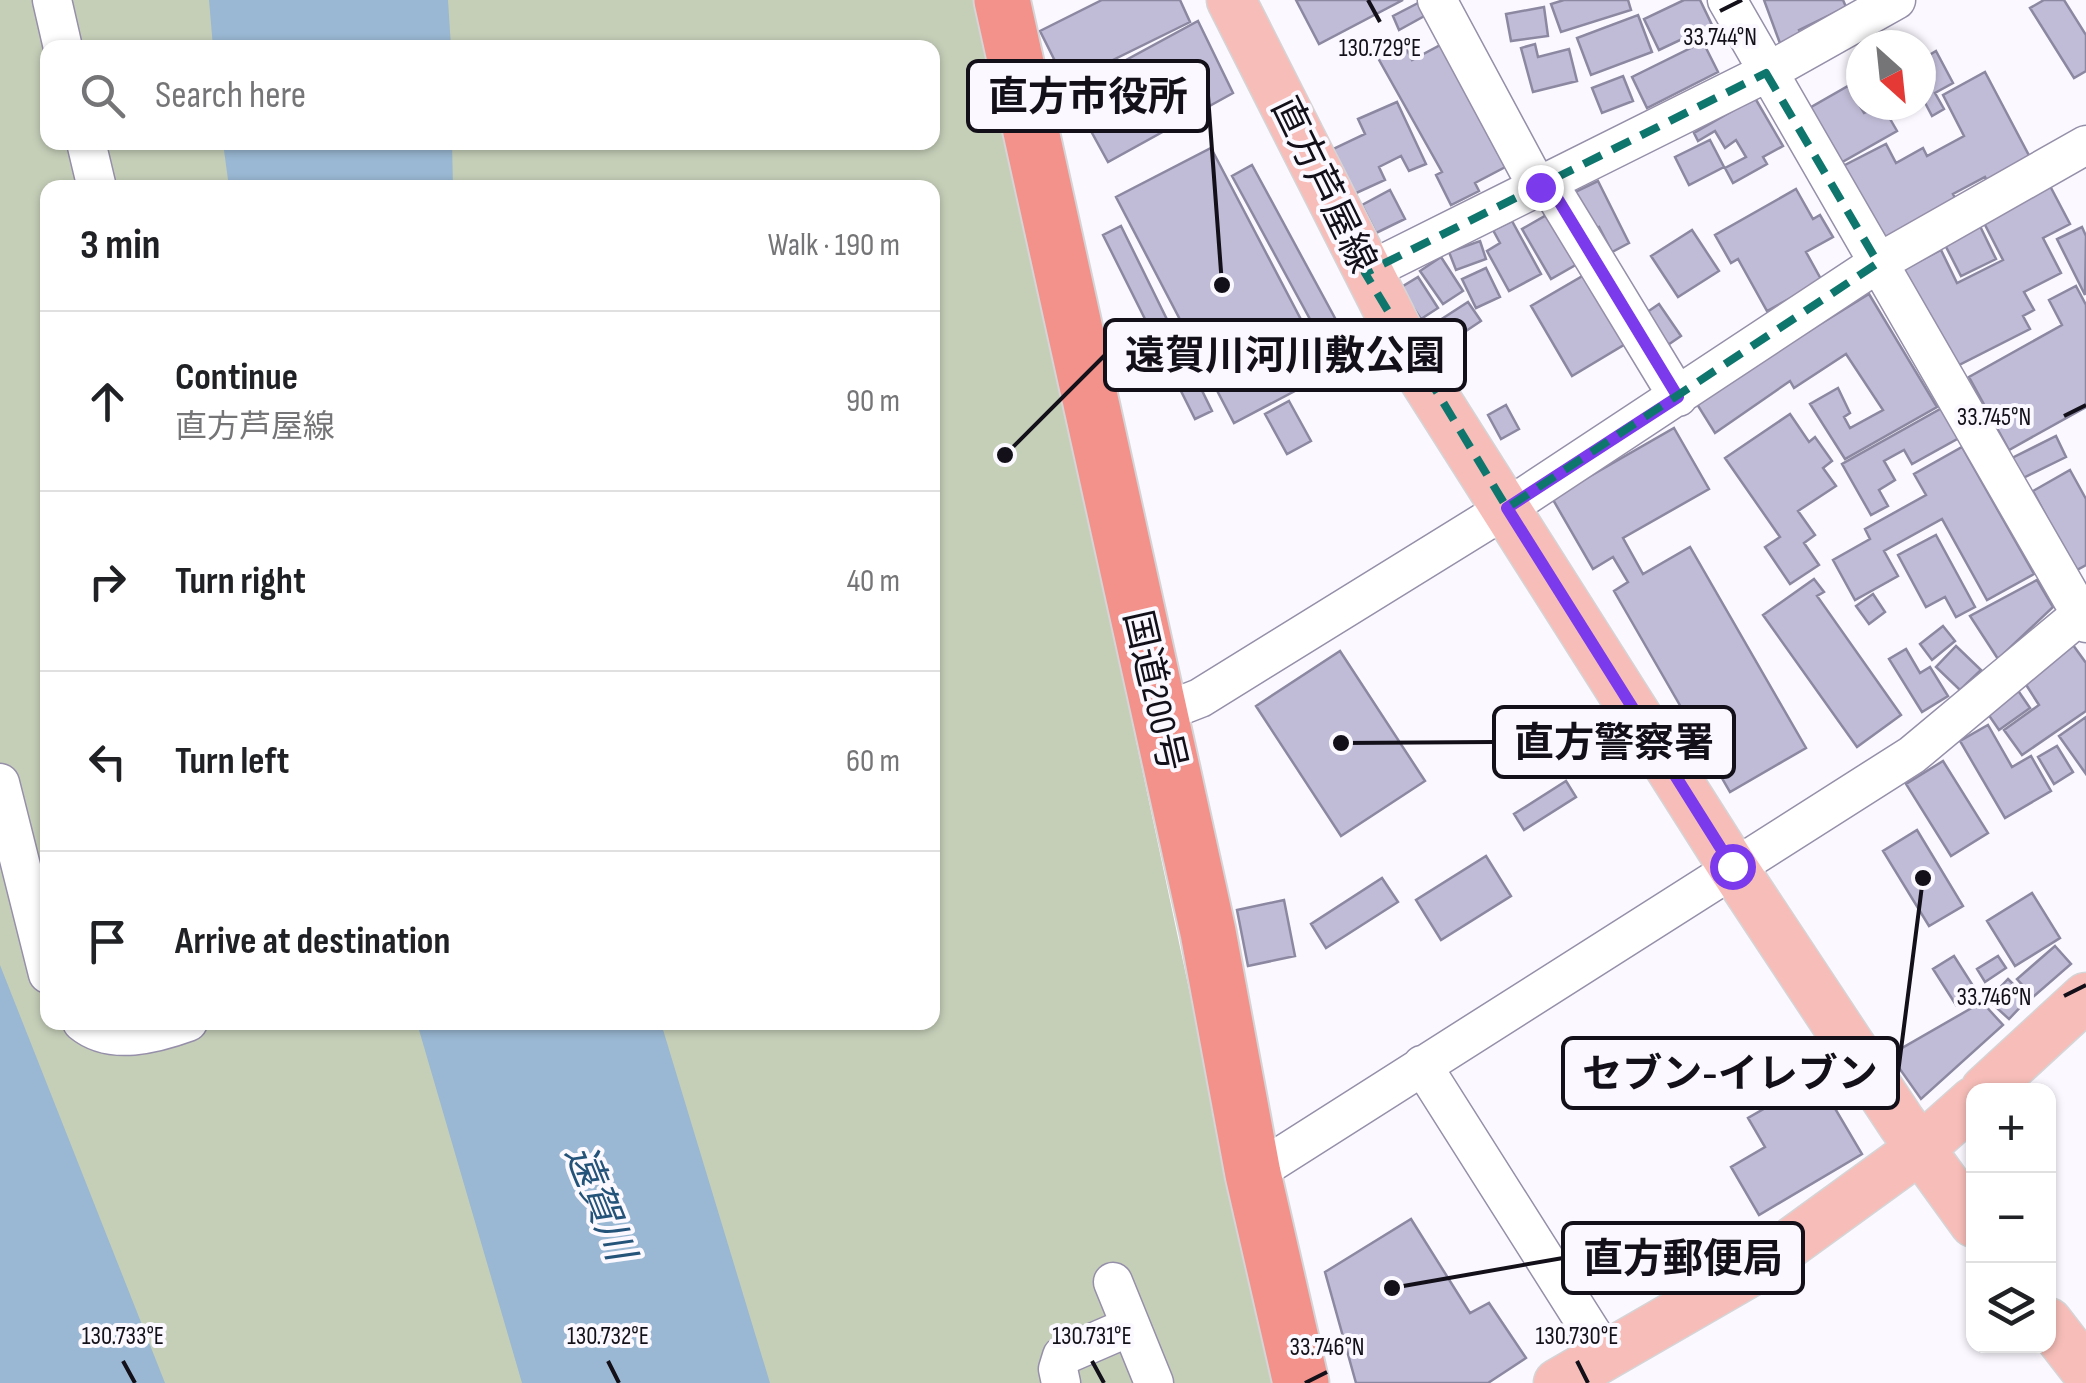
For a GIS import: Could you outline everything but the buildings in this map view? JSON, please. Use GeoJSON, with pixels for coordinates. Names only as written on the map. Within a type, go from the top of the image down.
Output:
{"type":"FeatureCollection","features":[{"type":"Feature","properties":{"kind":"highway","name":"国道200号"},"geometry":{"type":"LineString","coordinates":[[1002,0],[1208,932],[1253,1174],[1302,1383]]}},
{"type":"Feature","properties":{"kind":"main road","name":"直方芦屋線"},"geometry":{"type":"LineString","coordinates":[[1231,0],[1419,372],[1732,866],[1966,1212]]}},
{"type":"Feature","properties":{"kind":"main road"},"geometry":{"type":"LineString","coordinates":[[1993,1083],[2086,997]]}},
{"type":"Feature","properties":{"kind":"main road"},"geometry":{"type":"LineString","coordinates":[[1558,1383],[1752,1271],[1920,1149],[1966,1108]]}},
{"type":"Feature","properties":{"kind":"main road"},"geometry":{"type":"LineString","coordinates":[[2056,1332],[2086,1371]]}},
{"type":"Feature","properties":{"kind":"street"},"geometry":{"type":"LineString","coordinates":[[52,0],[62,40]]}},
{"type":"Feature","properties":{"kind":"street"},"geometry":{"type":"LineString","coordinates":[[1437,0],[1543,185],[1678,397]]}},
{"type":"Feature","properties":{"kind":"street"},"geometry":{"type":"LineString","coordinates":[[1253,1174],[1732,866],[1912,756],[2084,616],[1727,0]]}},
{"type":"Feature","properties":{"kind":"street"},"geometry":{"type":"LineString","coordinates":[[1366,273],[1766,73],[1896,0]]}},
{"type":"Feature","properties":{"kind":"street"},"geometry":{"type":"LineString","coordinates":[[1159,714],[1200,698],[1507,508],[1878,263],[2086,145]]}},
{"type":"Feature","properties":{"kind":"street"},"geometry":{"type":"LineString","coordinates":[[88,150],[95,180]]}},
{"type":"Feature","properties":{"kind":"street"},"geometry":{"type":"LineString","coordinates":[[0,783],[40,942]]}},
{"type":"Feature","properties":{"kind":"street"},"geometry":{"type":"LineString","coordinates":[[92,1030],[98,1035],[154,1034],[165,1030]]}},
{"type":"Feature","properties":{"kind":"street"},"geometry":{"type":"LineString","coordinates":[[1422,1066],[1605,1354]]}},
{"type":"Feature","properties":{"kind":"street"},"geometry":{"type":"LineString","coordinates":[[1113,1282],[1154,1383]]}},
{"type":"Feature","properties":{"kind":"street"},"geometry":{"type":"LineString","coordinates":[[1061,1383],[1062,1356],[1129,1327]]}},
{"type":"Feature","properties":{"kind":"highlighted area"},"geometry":{"type":"Polygon","coordinates":[[[1766,73],[1878,263],[1507,508],[1365,273],[1766,73]]]}},
{"type":"Feature","properties":{"kind":"green space"},"geometry":{"type":"Polygon","coordinates":[[[0,0],[978,0],[1273,1383],[0,1383],[0,0]]]}},
{"type":"Feature","properties":{"kind":"water"},"geometry":{"type":"Polygon","coordinates":[[[209,0],[448,0],[451,40],[212,40],[209,0]]]}},
{"type":"Feature","properties":{"kind":"water"},"geometry":{"type":"Polygon","coordinates":[[[224,150],[452,150],[453,180],[228,180],[224,150]]]}},
{"type":"Feature","properties":{"kind":"water"},"geometry":{"type":"Polygon","coordinates":[[[0,965],[165,1383],[0,1383],[0,965]]]}},
{"type":"Feature","properties":{"kind":"water","name":"遠賀川"},"geometry":{"type":"Polygon","coordinates":[[[419,1030],[663,1030],[770,1383],[522,1383],[419,1030]]]}},
{"type":"Feature","properties":{"kind":"place","name":"直方市役所"},"geometry":{"type":"Point","coordinates":[1222,285]}},
{"type":"Feature","properties":{"kind":"place","name":"遠賀川河川敷公園"},"geometry":{"type":"Point","coordinates":[1005,455]}},
{"type":"Feature","properties":{"kind":"place","name":"直方警察署"},"geometry":{"type":"Point","coordinates":[1341,743]}},
{"type":"Feature","properties":{"kind":"place","name":"セブン-イレブン"},"geometry":{"type":"Point","coordinates":[1923,878]}},
{"type":"Feature","properties":{"kind":"place","name":"直方郵便局"},"geometry":{"type":"Point","coordinates":[1392,1288]}},
{"type":"Feature","properties":{"kind":"route"},"geometry":{"type":"LineString","coordinates":[[1540,187],[1548,183],[1678,397],[1507,508],[1732,866]]}}]}
